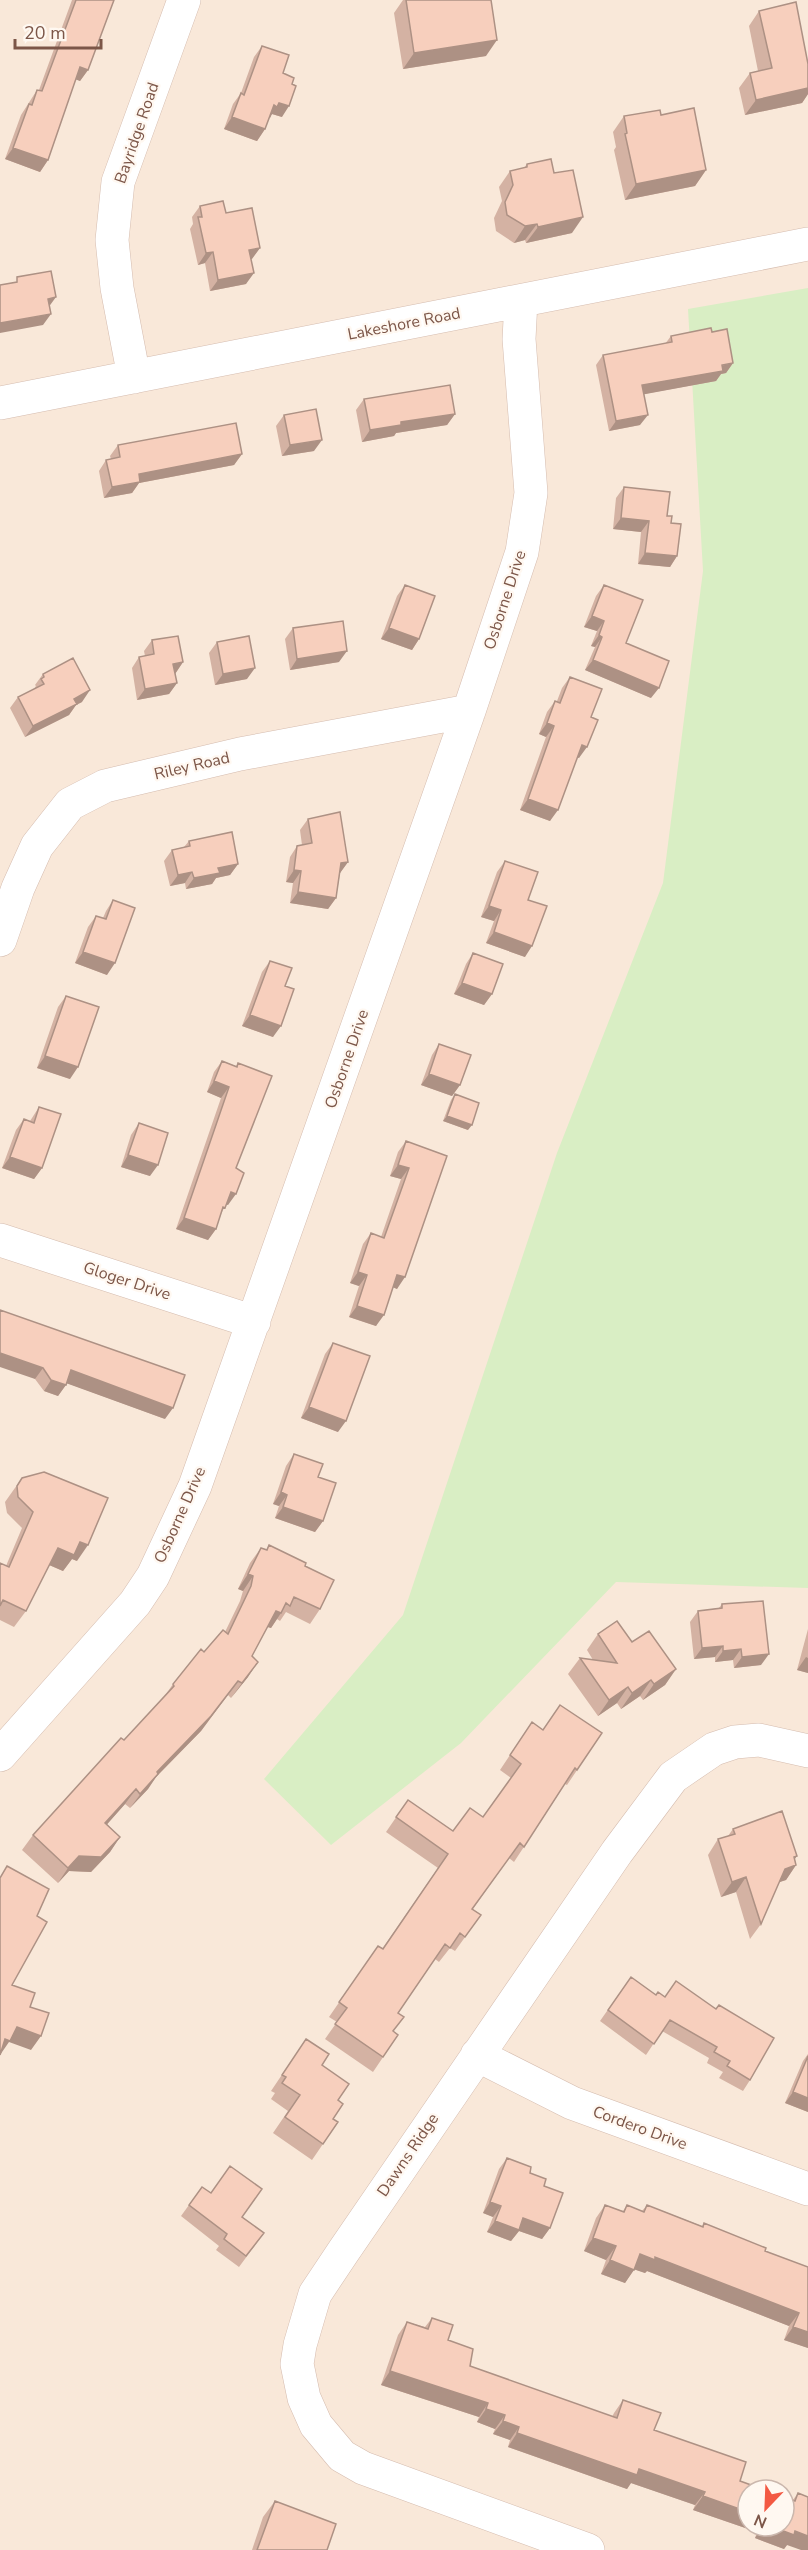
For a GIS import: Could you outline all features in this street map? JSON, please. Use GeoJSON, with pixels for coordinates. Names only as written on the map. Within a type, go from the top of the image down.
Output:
{"type":"FeatureCollection","features":[{"type":"Feature","properties":{"kind":"street","name":"Bayridge Road"},"geometry":{"type":"LineString","coordinates":[[134,377],[117,288],[112,240],[118,182],[184,0]]}},
{"type":"Feature","properties":{"kind":"street","name":"Lakeshore Road"},"geometry":{"type":"LineString","coordinates":[[0,403],[808,244]]}},
{"type":"Feature","properties":{"kind":"street","name":"Osborne Drive"},"geometry":{"type":"LineString","coordinates":[[0,1755],[135,1603],[153,1576],[195,1486],[254,1322],[469,711],[522,552],[531,493],[519,339],[521,301]]}},
{"type":"Feature","properties":{"kind":"street","name":"Riley Road"},"geometry":{"type":"LineString","coordinates":[[0,940],[18,888],[37,846],[70,804],[105,786],[240,754],[469,711]]}},
{"type":"Feature","properties":{"kind":"street","name":"Gloger Drive"},"geometry":{"type":"LineString","coordinates":[[0,1240],[254,1322]]}},
{"type":"Feature","properties":{"kind":"street","name":"Dawns Ridge"},"geometry":{"type":"LineString","coordinates":[[588,2550],[363,2468],[342,2456],[316,2425],[304,2398],[297,2364],[300,2345],[315,2295],[617,1852],[673,1777],[714,1749],[735,1742],[759,1740],[808,1751]]}},
{"type":"Feature","properties":{"kind":"street","name":"Cordero Drive"},"geometry":{"type":"LineString","coordinates":[[477,2055],[572,2103],[808,2189]]}},
{"type":"Feature","properties":{"kind":"shaded area"},"geometry":{"type":"Polygon","coordinates":[[[0,0],[808,0],[808,2550],[0,2550],[0,0]]]}},
{"type":"Feature","properties":{"kind":"green space"},"geometry":{"type":"Polygon","coordinates":[[[808,288],[808,1588],[616,1582],[461,1743],[331,1845],[264,1779],[403,1615],[557,1153],[663,883],[703,571],[688,309],[808,288]]]}},
{"type":"Feature","properties":{"kind":"building"},"geometry":{"type":"Polygon","coordinates":[[[76,0],[114,0],[88,70],[80,67],[48,160],[13,148],[29,104],[32,105],[37,90],[42,91],[76,0]]]}},
{"type":"Feature","properties":{"kind":"building"},"geometry":{"type":"Polygon","coordinates":[[[406,0],[491,0],[497,40],[414,53],[406,0]]]}},
{"type":"Feature","properties":{"kind":"building"},"geometry":{"type":"Polygon","coordinates":[[[796,2],[808,64],[808,88],[756,100],[750,73],[772,68],[759,11],[796,2]]]}},
{"type":"Feature","properties":{"kind":"building"},"geometry":{"type":"Polygon","coordinates":[[[262,46],[289,55],[283,73],[294,78],[292,84],[296,86],[289,106],[279,103],[277,107],[274,105],[265,129],[232,117],[241,93],[244,95],[262,46]]]}},
{"type":"Feature","properties":{"kind":"building"},"geometry":{"type":"Polygon","coordinates":[[[694,108],[706,170],[636,184],[625,134],[627,133],[624,116],[660,110],[661,115],[694,108]]]}},
{"type":"Feature","properties":{"kind":"building"},"geometry":{"type":"Polygon","coordinates":[[[551,159],[554,173],[573,170],[583,217],[538,227],[537,224],[525,226],[507,215],[505,202],[513,185],[510,171],[527,167],[527,164],[551,159]]]}},
{"type":"Feature","properties":{"kind":"building"},"geometry":{"type":"Polygon","coordinates":[[[223,201],[226,213],[252,208],[260,248],[249,250],[254,273],[218,280],[213,252],[206,253],[198,217],[202,217],[200,206],[223,201]]]}},
{"type":"Feature","properties":{"kind":"building"},"geometry":{"type":"Polygon","coordinates":[[[51,271],[56,297],[48,299],[51,314],[0,323],[0,285],[17,282],[17,277],[51,271]]]}},
{"type":"Feature","properties":{"kind":"building"},"geometry":{"type":"Polygon","coordinates":[[[711,328],[712,332],[727,329],[733,363],[722,365],[723,371],[642,385],[648,415],[616,421],[603,355],[672,342],[671,336],[711,328]]]}},
{"type":"Feature","properties":{"kind":"building"},"geometry":{"type":"Polygon","coordinates":[[[450,385],[455,414],[401,422],[401,425],[370,430],[364,399],[450,385]]]}},
{"type":"Feature","properties":{"kind":"building"},"geometry":{"type":"Polygon","coordinates":[[[316,409],[322,440],[290,445],[284,415],[316,409]]]}},
{"type":"Feature","properties":{"kind":"building"},"geometry":{"type":"Polygon","coordinates":[[[236,423],[242,454],[139,474],[140,482],[112,487],[106,460],[120,457],[118,445],[236,423]]]}},
{"type":"Feature","properties":{"kind":"building"},"geometry":{"type":"Polygon","coordinates":[[[624,487],[670,492],[667,516],[672,516],[671,523],[681,524],[677,556],[645,553],[649,521],[621,518],[624,487]]]}},
{"type":"Feature","properties":{"kind":"building"},"geometry":{"type":"Polygon","coordinates":[[[405,585],[435,596],[419,639],[389,628],[405,585]]]}},
{"type":"Feature","properties":{"kind":"building"},"geometry":{"type":"Polygon","coordinates":[[[604,585],[643,600],[626,643],[669,661],[659,688],[593,660],[602,637],[599,635],[604,621],[592,616],[604,585]]]}},
{"type":"Feature","properties":{"kind":"building"},"geometry":{"type":"Polygon","coordinates":[[[343,621],[347,651],[297,659],[293,628],[343,621]]]}},
{"type":"Feature","properties":{"kind":"building"},"geometry":{"type":"Polygon","coordinates":[[[178,636],[183,662],[173,664],[177,683],[145,689],[139,657],[154,654],[152,640],[178,636]]]}},
{"type":"Feature","properties":{"kind":"building"},"geometry":{"type":"Polygon","coordinates":[[[249,636],[255,668],[223,674],[217,642],[249,636]]]}},
{"type":"Feature","properties":{"kind":"building"},"geometry":{"type":"Polygon","coordinates":[[[73,658],[90,690],[74,699],[77,704],[33,726],[18,697],[44,684],[41,679],[44,677],[43,674],[73,658]]]}},
{"type":"Feature","properties":{"kind":"building"},"geometry":{"type":"Polygon","coordinates":[[[570,677],[602,689],[591,717],[598,720],[587,747],[582,745],[558,810],[528,799],[554,726],[547,723],[555,701],[560,703],[570,677]]]}},
{"type":"Feature","properties":{"kind":"building"},"geometry":{"type":"Polygon","coordinates":[[[340,812],[348,862],[341,863],[336,898],[298,892],[301,871],[294,870],[297,846],[312,843],[308,819],[340,812]]]}},
{"type":"Feature","properties":{"kind":"building"},"geometry":{"type":"Polygon","coordinates":[[[232,832],[238,864],[218,868],[220,873],[194,878],[192,872],[178,875],[172,850],[190,846],[189,841],[232,832]]]}},
{"type":"Feature","properties":{"kind":"building"},"geometry":{"type":"Polygon","coordinates":[[[505,861],[538,872],[528,900],[547,906],[532,946],[494,932],[501,910],[489,906],[505,861]]]}},
{"type":"Feature","properties":{"kind":"building"},"geometry":{"type":"Polygon","coordinates":[[[113,900],[135,908],[115,963],[83,952],[96,916],[106,919],[113,900]]]}},
{"type":"Feature","properties":{"kind":"building"},"geometry":{"type":"Polygon","coordinates":[[[473,953],[503,964],[492,994],[462,983],[473,953]]]}},
{"type":"Feature","properties":{"kind":"building"},"geometry":{"type":"Polygon","coordinates":[[[270,961],[292,968],[285,986],[294,989],[281,1026],[250,1015],[270,961]]]}},
{"type":"Feature","properties":{"kind":"building"},"geometry":{"type":"Polygon","coordinates":[[[66,996],[99,1007],[78,1067],[45,1056],[66,996]]]}},
{"type":"Feature","properties":{"kind":"building"},"geometry":{"type":"Polygon","coordinates":[[[439,1044],[471,1055],[460,1085],[429,1074],[439,1044]]]}},
{"type":"Feature","properties":{"kind":"building"},"geometry":{"type":"Polygon","coordinates":[[[222,1061],[237,1067],[238,1063],[272,1076],[236,1168],[244,1173],[236,1194],[231,1192],[225,1208],[223,1207],[216,1229],[184,1218],[229,1087],[214,1081],[222,1061]]]}},
{"type":"Feature","properties":{"kind":"building"},"geometry":{"type":"Polygon","coordinates":[[[455,1094],[479,1103],[472,1125],[447,1116],[455,1094]]]}},
{"type":"Feature","properties":{"kind":"building"},"geometry":{"type":"Polygon","coordinates":[[[39,1107],[61,1114],[42,1168],[10,1157],[24,1119],[34,1123],[39,1107]]]}},
{"type":"Feature","properties":{"kind":"building"},"geometry":{"type":"Polygon","coordinates":[[[139,1123],[168,1133],[158,1165],[128,1155],[139,1123]]]}},
{"type":"Feature","properties":{"kind":"building"},"geometry":{"type":"Polygon","coordinates":[[[406,1141],[447,1156],[405,1277],[397,1275],[384,1315],[357,1306],[367,1275],[358,1272],[371,1233],[384,1238],[409,1168],[398,1165],[406,1141]]]}},
{"type":"Feature","properties":{"kind":"building"},"geometry":{"type":"Polygon","coordinates":[[[0,1310],[185,1375],[173,1408],[71,1370],[66,1385],[51,1380],[43,1368],[0,1353],[0,1310]]]}},
{"type":"Feature","properties":{"kind":"building"},"geometry":{"type":"Polygon","coordinates":[[[333,1343],[370,1356],[346,1421],[309,1407],[333,1343]]]}},
{"type":"Feature","properties":{"kind":"building"},"geometry":{"type":"Polygon","coordinates":[[[294,1454],[323,1464],[318,1477],[336,1483],[323,1521],[283,1507],[287,1495],[281,1492],[294,1454]]]}},
{"type":"Feature","properties":{"kind":"building"},"geometry":{"type":"Polygon","coordinates":[[[44,1472],[108,1498],[88,1545],[80,1542],[74,1555],[58,1548],[26,1611],[3,1600],[0,1606],[0,1563],[9,1567],[33,1512],[18,1497],[17,1486],[22,1478],[44,1472]]]}},
{"type":"Feature","properties":{"kind":"building"},"geometry":{"type":"Polygon","coordinates":[[[269,1545],[334,1580],[320,1609],[294,1597],[290,1606],[286,1603],[281,1613],[276,1611],[252,1656],[258,1662],[242,1683],[238,1681],[211,1716],[157,1772],[158,1774],[140,1794],[136,1789],[105,1823],[120,1837],[101,1857],[79,1856],[68,1868],[33,1835],[121,1738],[124,1740],[174,1686],[173,1684],[201,1649],[204,1652],[223,1630],[228,1634],[251,1586],[253,1576],[248,1574],[261,1548],[267,1550],[269,1545]]]}},
{"type":"Feature","properties":{"kind":"building"},"geometry":{"type":"Polygon","coordinates":[[[763,1601],[769,1654],[742,1657],[741,1649],[723,1651],[723,1646],[702,1648],[698,1611],[722,1608],[722,1604],[763,1601]]]}},
{"type":"Feature","properties":{"kind":"building"},"geometry":{"type":"Polygon","coordinates":[[[617,1621],[632,1642],[649,1631],[676,1669],[654,1684],[651,1680],[632,1693],[628,1687],[609,1700],[580,1658],[617,1663],[598,1634],[617,1621]]]}},
{"type":"Feature","properties":{"kind":"building"},"geometry":{"type":"Polygon","coordinates":[[[560,1705],[602,1733],[577,1770],[575,1768],[524,1847],[520,1843],[472,1909],[481,1915],[465,1937],[460,1933],[450,1948],[445,1944],[398,2013],[404,2017],[393,2031],[398,2035],[383,2057],[335,2024],[347,2008],[339,2002],[378,1946],[383,1949],[448,1854],[396,1817],[408,1800],[453,1831],[470,1808],[483,1817],[521,1764],[510,1755],[532,1722],[543,1730],[560,1705]]]}},
{"type":"Feature","properties":{"kind":"building"},"geometry":{"type":"Polygon","coordinates":[[[782,1811],[797,1856],[794,1857],[796,1865],[785,1869],[761,1924],[746,1877],[732,1882],[718,1839],[735,1834],[733,1829],[782,1811]]]}},
{"type":"Feature","properties":{"kind":"building"},"geometry":{"type":"Polygon","coordinates":[[[7,1866],[49,1889],[37,1916],[47,1922],[12,1985],[35,1993],[30,2007],[49,2013],[41,2036],[17,2027],[10,2041],[5,2039],[0,2055],[0,1878],[7,1866]]]}},
{"type":"Feature","properties":{"kind":"building"},"geometry":{"type":"Polygon","coordinates":[[[631,1977],[656,1995],[658,1992],[665,1997],[676,1981],[716,2009],[719,2005],[774,2038],[750,2080],[727,2066],[730,2061],[714,2052],[717,2047],[670,2020],[654,2044],[608,2010],[631,1977]]]}},
{"type":"Feature","properties":{"kind":"building"},"geometry":{"type":"Polygon","coordinates":[[[306,2039],[329,2054],[322,2065],[349,2084],[338,2100],[343,2104],[333,2119],[338,2122],[323,2144],[285,2117],[300,2095],[282,2083],[286,2077],[282,2075],[306,2039]]]}},
{"type":"Feature","properties":{"kind":"building"},"geometry":{"type":"Polygon","coordinates":[[[808,2056],[808,2098],[793,2092],[808,2056]]]}},
{"type":"Feature","properties":{"kind":"building"},"geometry":{"type":"Polygon","coordinates":[[[507,2158],[531,2167],[530,2173],[546,2179],[544,2186],[563,2193],[550,2228],[523,2218],[519,2230],[495,2221],[501,2206],[490,2202],[507,2158]]]}},
{"type":"Feature","properties":{"kind":"building"},"geometry":{"type":"Polygon","coordinates":[[[230,2166],[262,2189],[242,2217],[264,2233],[246,2256],[224,2239],[227,2234],[189,2205],[202,2187],[211,2193],[230,2166]]]}},
{"type":"Feature","properties":{"kind":"building"},"geometry":{"type":"Polygon","coordinates":[[[605,2205],[624,2212],[627,2205],[644,2212],[647,2205],[703,2227],[704,2223],[766,2248],[765,2251],[808,2267],[808,2332],[793,2327],[799,2313],[655,2257],[655,2260],[640,2254],[634,2270],[610,2260],[616,2246],[593,2238],[605,2205]]]}},
{"type":"Feature","properties":{"kind":"building"},"geometry":{"type":"Polygon","coordinates":[[[432,2318],[453,2325],[448,2340],[473,2349],[470,2366],[617,2418],[623,2400],[661,2413],[654,2430],[746,2462],[741,2478],[736,2478],[736,2508],[703,2496],[705,2492],[639,2469],[637,2475],[517,2433],[519,2427],[503,2421],[505,2415],[486,2409],[488,2403],[390,2371],[407,2322],[428,2329],[432,2318]]]}},
{"type":"Feature","properties":{"kind":"building"},"geometry":{"type":"Polygon","coordinates":[[[798,2493],[808,2497],[808,2536],[796,2531],[798,2493]]]}},
{"type":"Feature","properties":{"kind":"building"},"geometry":{"type":"Polygon","coordinates":[[[275,2501],[336,2524],[327,2550],[257,2550],[275,2501]]]}}]}
